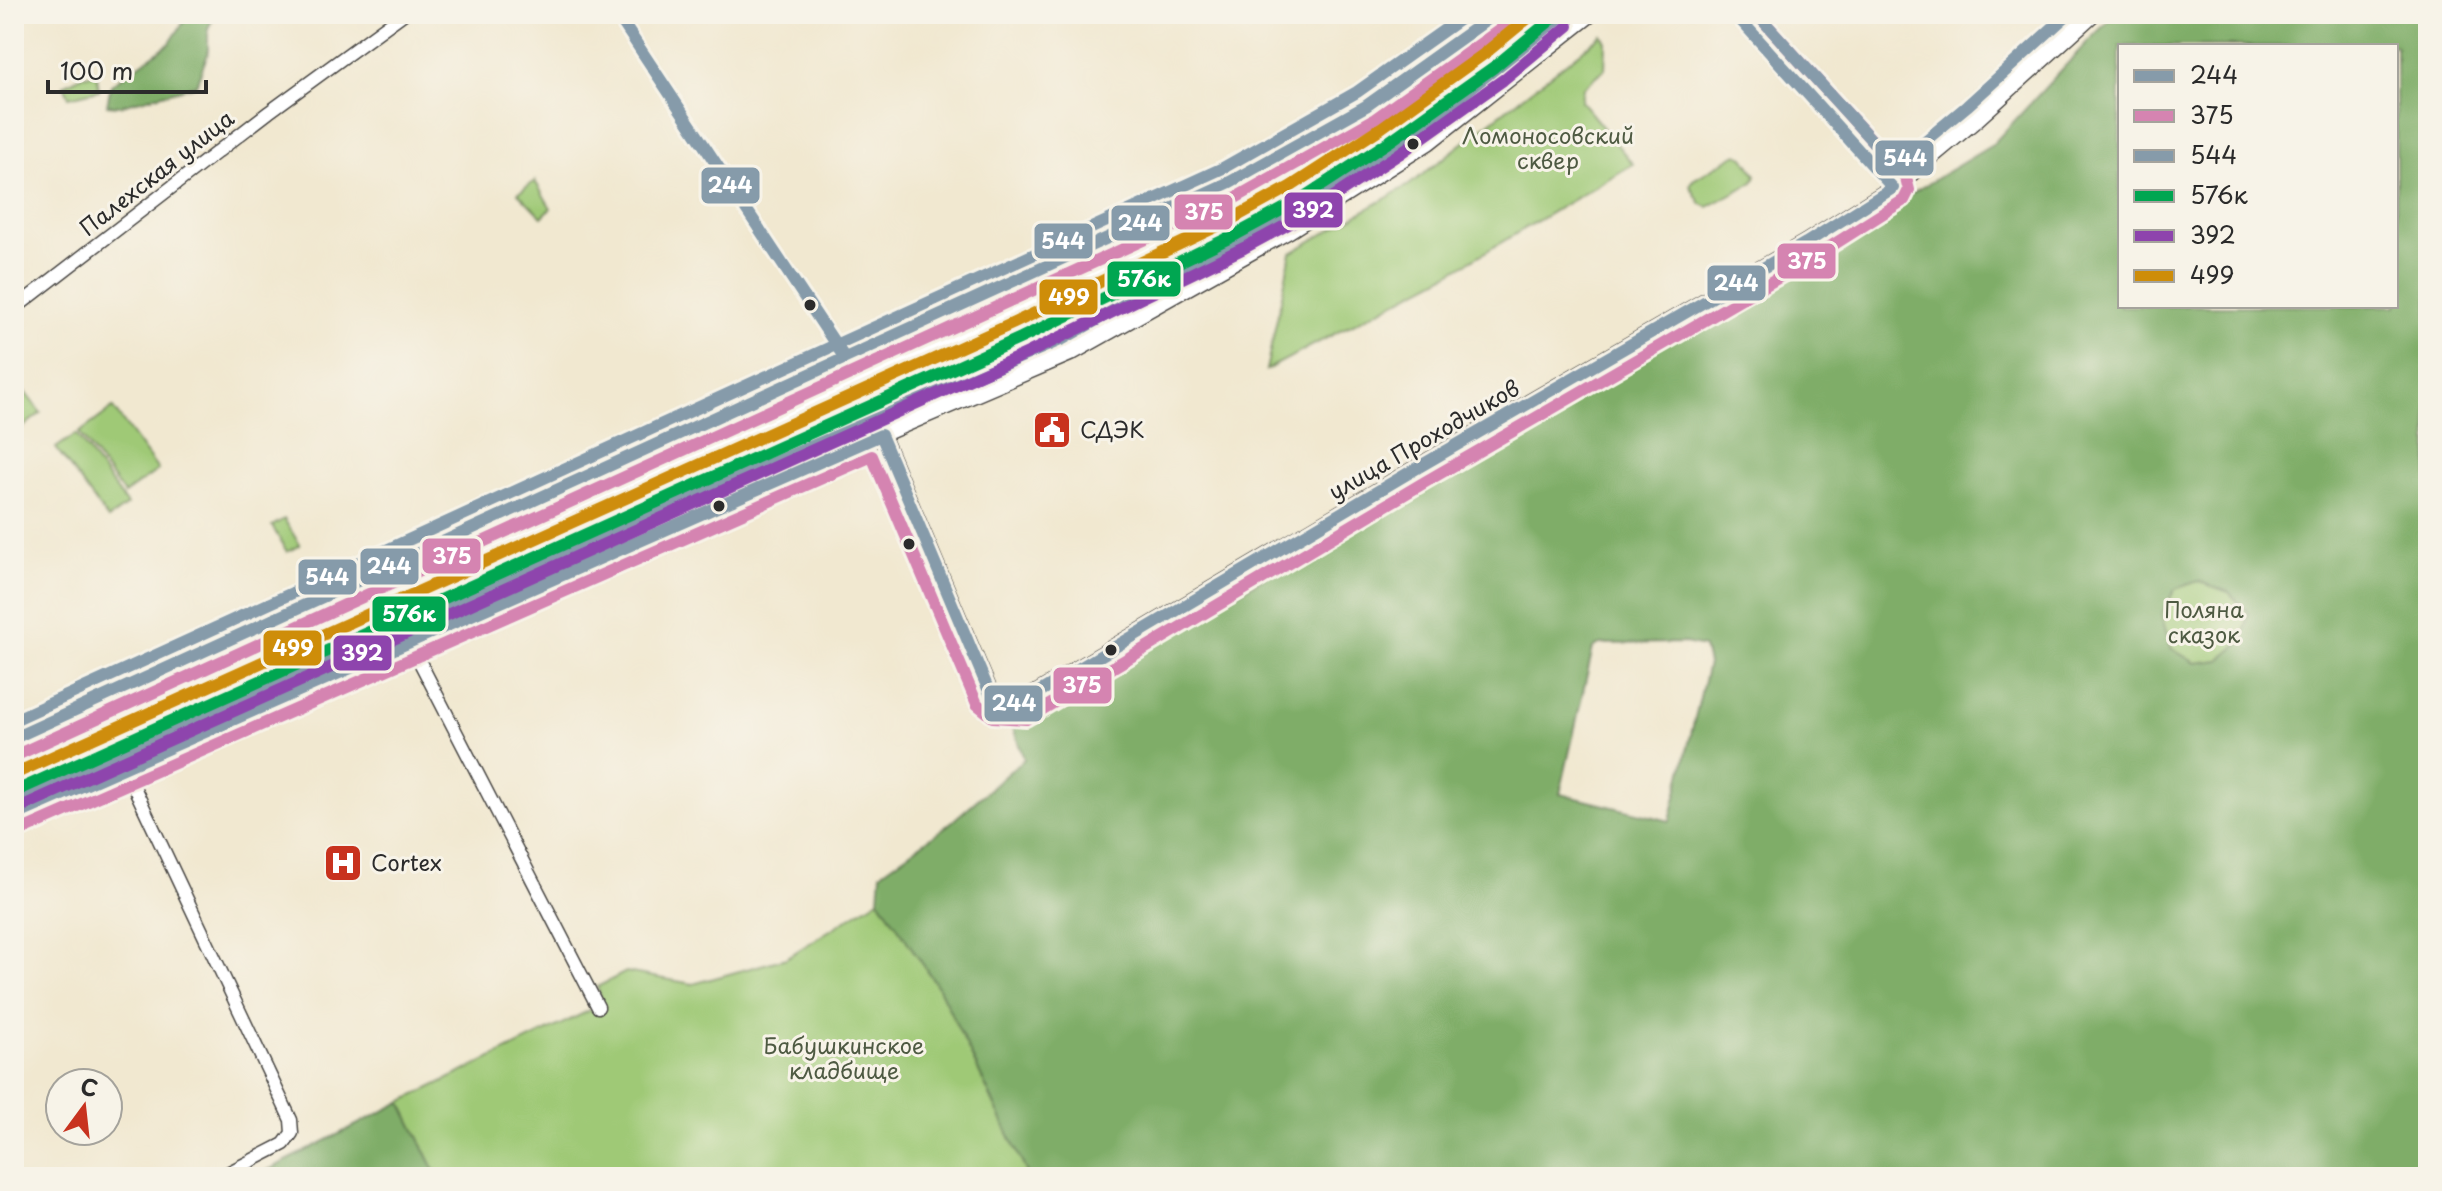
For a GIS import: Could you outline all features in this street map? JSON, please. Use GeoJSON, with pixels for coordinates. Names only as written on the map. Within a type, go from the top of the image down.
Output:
{"type":"FeatureCollection","features":[{"type":"Feature","properties":{"kind":"main road"},"geometry":{"type":"LineString","coordinates":[[14,770],[1063,294],[1268,192],[1425,91],[1524,14]]}},
{"type":"Feature","properties":{"kind":"main road"},"geometry":{"type":"LineString","coordinates":[[14,792],[1149,278],[1298,201],[1494,67],[1558,14]]}},
{"type":"Feature","properties":{"kind":"street","name":"Палехская улица"},"geometry":{"type":"LineString","coordinates":[[14,309],[269,112],[403,14]]}},
{"type":"Feature","properties":{"kind":"street"},"geometry":{"type":"LineString","coordinates":[[617,14],[844,357]]}},
{"type":"Feature","properties":{"kind":"street"},"geometry":{"type":"LineString","coordinates":[[14,738],[1230,182],[1366,106],[1495,14]]}},
{"type":"Feature","properties":{"kind":"street"},"geometry":{"type":"LineString","coordinates":[[14,816],[720,503],[1070,353],[1276,237],[1428,142],[1590,14]]}},
{"type":"Feature","properties":{"kind":"street"},"geometry":{"type":"LineString","coordinates":[[1735,14],[1893,188]]}},
{"type":"Feature","properties":{"kind":"street","name":"улица Проходчиков"},"geometry":{"type":"LineString","coordinates":[[881,435],[991,696],[998,702],[1019,704],[1417,468],[1806,243],[1893,188],[1977,118],[2092,14]]}},
{"type":"Feature","properties":{"kind":"street"},"geometry":{"type":"LineString","coordinates":[[906,329],[992,313],[1063,294]]}},
{"type":"Feature","properties":{"kind":"street"},"geometry":{"type":"LineString","coordinates":[[386,602],[555,489]]}},
{"type":"Feature","properties":{"kind":"street"},"geometry":{"type":"LineString","coordinates":[[379,655],[407,635],[464,604],[528,560]]}},
{"type":"Feature","properties":{"kind":"street"},"geometry":{"type":"LineString","coordinates":[[409,641],[598,1007]]}},
{"type":"Feature","properties":{"kind":"street"},"geometry":{"type":"LineString","coordinates":[[125,768],[291,1120],[292,1133],[284,1144],[220,1177]]}},
{"type":"Feature","properties":{"kind":"green space"},"geometry":{"type":"Polygon","coordinates":[[[183,14],[216,14],[208,28],[208,53],[196,85],[119,106],[107,105],[111,85],[170,43],[185,20],[183,14]]]}},
{"type":"Feature","properties":{"kind":"green space"},"geometry":{"type":"Polygon","coordinates":[[[2116,14],[2428,14],[2428,1177],[1029,1177],[940,990],[879,899],[881,873],[948,825],[1024,759],[1011,722],[1425,486],[1992,145],[2116,14]],[[2198,581],[2175,589],[2161,615],[2171,648],[2195,663],[2220,660],[2242,642],[2249,613],[2229,592],[2198,581]],[[1685,643],[1600,644],[1593,648],[1560,794],[1670,821],[1708,664],[1704,647],[1685,643]]]}},
{"type":"Feature","properties":{"kind":"green space","name":"Ломоносовский сквер"},"geometry":{"type":"Polygon","coordinates":[[[1602,35],[1606,42],[1605,69],[1583,88],[1581,101],[1633,164],[1450,273],[1266,370],[1291,253],[1409,185],[1602,35]]]}},
{"type":"Feature","properties":{"kind":"green space"},"geometry":{"type":"Polygon","coordinates":[[[83,75],[97,75],[99,90],[69,97],[64,85],[83,75]]]}},
{"type":"Feature","properties":{"kind":"green space"},"geometry":{"type":"Polygon","coordinates":[[[1737,154],[1744,157],[1756,175],[1753,182],[1708,207],[1701,204],[1690,186],[1693,180],[1737,154]]]}},
{"type":"Feature","properties":{"kind":"green space"},"geometry":{"type":"Polygon","coordinates":[[[535,181],[551,208],[542,217],[518,193],[535,181]]]}},
{"type":"Feature","properties":{"kind":"green space"},"geometry":{"type":"Polygon","coordinates":[[[14,378],[41,413],[14,434],[14,378]]]}},
{"type":"Feature","properties":{"kind":"green space"},"geometry":{"type":"Polygon","coordinates":[[[113,408],[158,470],[124,494],[79,433],[113,408]]]}},
{"type":"Feature","properties":{"kind":"green space"},"geometry":{"type":"Polygon","coordinates":[[[76,434],[127,505],[108,519],[56,448],[76,434]]]}},
{"type":"Feature","properties":{"kind":"green space"},"geometry":{"type":"Polygon","coordinates":[[[284,519],[300,545],[287,552],[272,526],[284,519]]]}},
{"type":"Feature","properties":{"kind":"green space","name":"Поляна сказок"},"geometry":{"type":"Polygon","coordinates":[[[2198,581],[2229,592],[2249,613],[2242,642],[2220,660],[2195,663],[2171,648],[2161,615],[2175,589],[2198,581]]]}},
{"type":"Feature","properties":{"kind":"green space","name":"Бабушкинское кладбище"},"geometry":{"type":"Polygon","coordinates":[[[879,899],[940,990],[1029,1177],[438,1177],[401,1102],[603,1004],[597,987],[626,972],[693,984],[786,958],[879,899]]]}},
{"type":"Feature","properties":{"kind":"green space"},"geometry":{"type":"Polygon","coordinates":[[[401,1102],[438,1177],[255,1177],[401,1102]]]}},
{"type":"Feature","properties":{"kind":"transit line","name":"244"},"geometry":{"type":"LineString","coordinates":[[617,14],[844,357]]}},
{"type":"Feature","properties":{"kind":"transit line","name":"544"},"geometry":{"type":"LineString","coordinates":[[14,720],[1223,168],[1357,92],[1467,14]]}},
{"type":"Feature","properties":{"kind":"transit line","name":"244"},"geometry":{"type":"LineString","coordinates":[[14,738],[1230,182],[1366,106],[1495,14]]}},
{"type":"Feature","properties":{"kind":"transit line","name":"499"},"geometry":{"type":"LineString","coordinates":[[14,774],[1014,323],[1230,220],[1290,187],[1381,128],[1484,54],[1533,14]]}},
{"type":"Feature","properties":{"kind":"transit line","name":"576к"},"geometry":{"type":"LineString","coordinates":[[14,792],[1021,338],[1237,234],[1298,201],[1390,141],[1494,67],[1558,14]]}},
{"type":"Feature","properties":{"kind":"transit line","name":"544"},"geometry":{"type":"LineString","coordinates":[[14,799],[714,488],[1063,339],[1281,216],[1419,129],[1564,14]]}},
{"type":"Feature","properties":{"kind":"transit line","name":"244"},"geometry":{"type":"LineString","coordinates":[[14,816],[881,435],[991,696],[998,702],[1019,704],[1417,468],[1806,243],[1893,188],[1735,14]]}},
{"type":"Feature","properties":{"kind":"transit line","name":"375"},"geometry":{"type":"LineString","coordinates":[[20,831],[872,456],[977,704],[993,717],[1026,719],[1425,482],[1814,257],[1904,200],[1909,190],[1906,178],[1757,14]]}},
{"type":"Feature","properties":{"kind":"transit line","name":"544"},"geometry":{"type":"LineString","coordinates":[[1757,14],[1895,166],[1967,106],[2068,14]]}},
{"type":"Feature","properties":{"kind":"transit line","name":"392"},"geometry":{"type":"LineString","coordinates":[[21,807],[1028,353],[1244,248],[1307,214],[1399,154],[1503,80],[1568,26]]}},
{"type":"Feature","properties":{"kind":"transit line","name":"375"},"geometry":{"type":"LineString","coordinates":[[21,753],[1237,197],[1375,119],[1504,27]]}},
{"type":"Feature","properties":{"kind":"place","name":"СДЭК"},"geometry":{"type":"Point","coordinates":[1052,430]}},
{"type":"Feature","properties":{"kind":"place","name":"Cortex"},"geometry":{"type":"Point","coordinates":[343,863]}}]}
